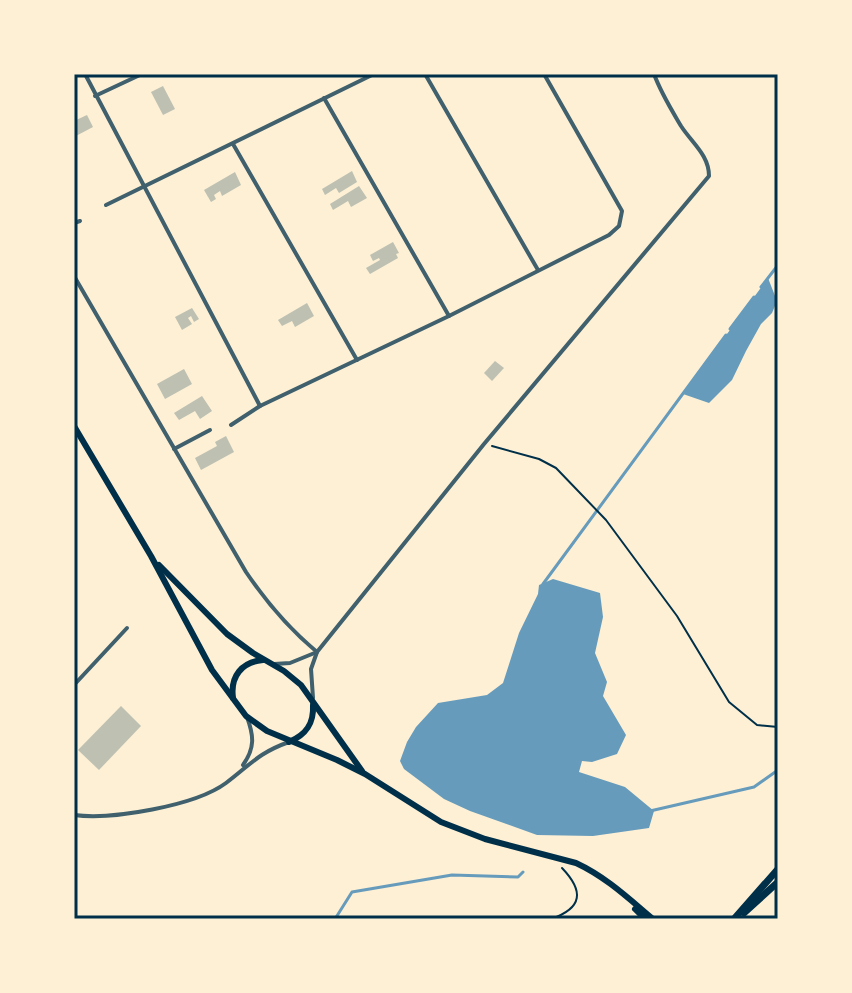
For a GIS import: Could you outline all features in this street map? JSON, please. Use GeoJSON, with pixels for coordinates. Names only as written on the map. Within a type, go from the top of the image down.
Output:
{"type":"FeatureCollection","features":[{"type":"Feature","properties":{"kind":"highway"},"geometry":{"type":"LineString","coordinates":[[736,919],[778,869]]}},
{"type":"Feature","properties":{"kind":"highway"},"geometry":{"type":"LineString","coordinates":[[736,919],[778,882]]}},
{"type":"Feature","properties":{"kind":"main road"},"geometry":{"type":"LineString","coordinates":[[74,426],[151,556],[212,670],[246,716],[289,742],[365,774],[441,822],[485,839],[589,869],[653,919]]}},
{"type":"Feature","properties":{"kind":"main road"},"geometry":{"type":"LineString","coordinates":[[151,556],[227,634],[293,677],[365,774]]}},
{"type":"Feature","properties":{"kind":"main road"},"geometry":{"type":"LineString","coordinates":[[234,702],[232,687],[237,673],[249,663],[263,660]]}},
{"type":"Feature","properties":{"kind":"main road"},"geometry":{"type":"LineString","coordinates":[[289,742],[297,739],[310,726],[313,701]]}},
{"type":"Feature","properties":{"kind":"main road"},"geometry":{"type":"LineString","coordinates":[[614,886],[645,919]]}},
{"type":"Feature","properties":{"kind":"street"},"geometry":{"type":"LineString","coordinates":[[85,74],[260,406]]}},
{"type":"Feature","properties":{"kind":"street"},"geometry":{"type":"LineString","coordinates":[[95,96],[142,74]]}},
{"type":"Feature","properties":{"kind":"street"},"geometry":{"type":"LineString","coordinates":[[106,205],[374,74]]}},
{"type":"Feature","properties":{"kind":"street"},"geometry":{"type":"LineString","coordinates":[[425,74],[538,270]]}},
{"type":"Feature","properties":{"kind":"street"},"geometry":{"type":"LineString","coordinates":[[231,425],[260,406],[449,316],[609,235],[619,226],[622,211],[544,74]]}},
{"type":"Feature","properties":{"kind":"street"},"geometry":{"type":"LineString","coordinates":[[313,701],[311,669],[317,652],[484,444],[709,176],[705,157],[684,130],[654,74]]}},
{"type":"Feature","properties":{"kind":"street"},"geometry":{"type":"LineString","coordinates":[[324,98],[449,316]]}},
{"type":"Feature","properties":{"kind":"street"},"geometry":{"type":"LineString","coordinates":[[232,143],[357,360]]}},
{"type":"Feature","properties":{"kind":"street"},"geometry":{"type":"LineString","coordinates":[[74,223],[80,221]]}},
{"type":"Feature","properties":{"kind":"street"},"geometry":{"type":"LineString","coordinates":[[74,276],[246,572],[269,607],[317,652]]}},
{"type":"Feature","properties":{"kind":"street"},"geometry":{"type":"LineString","coordinates":[[174,449],[210,430]]}},
{"type":"Feature","properties":{"kind":"street"},"geometry":{"type":"LineString","coordinates":[[74,685],[127,628]]}},
{"type":"Feature","properties":{"kind":"street"},"geometry":{"type":"LineString","coordinates":[[272,664],[290,663],[317,652]]}},
{"type":"Feature","properties":{"kind":"street"},"geometry":{"type":"LineString","coordinates":[[239,770],[252,747],[253,738],[246,716]]}},
{"type":"Feature","properties":{"kind":"street"},"geometry":{"type":"LineString","coordinates":[[74,815],[95,817],[163,806],[214,790],[260,754],[289,742]]}},
{"type":"Feature","properties":{"kind":"path"},"geometry":{"type":"LineString","coordinates":[[484,444],[548,462],[606,520],[677,616],[729,702],[757,725],[778,727]]}},
{"type":"Feature","properties":{"kind":"path"},"geometry":{"type":"LineString","coordinates":[[550,856],[566,873],[578,894],[570,911],[551,919]]}},
{"type":"Feature","properties":{"kind":"water"},"geometry":{"type":"Polygon","coordinates":[[[768,278],[777,301],[772,313],[761,324],[732,380],[709,403],[683,394],[768,278]]]}},
{"type":"Feature","properties":{"kind":"water"},"geometry":{"type":"Polygon","coordinates":[[[553,579],[600,593],[603,617],[595,653],[607,682],[603,696],[626,735],[617,754],[592,762],[582,761],[579,772],[625,787],[654,811],[649,828],[593,836],[537,835],[444,799],[404,769],[400,761],[416,727],[438,703],[487,695],[503,683],[539,585],[553,579]]]}},
{"type":"Feature","properties":{"kind":"building"},"geometry":{"type":"Polygon","coordinates":[[[163,86],[175,109],[163,115],[151,92],[163,86]]]}},
{"type":"Feature","properties":{"kind":"building"},"geometry":{"type":"Polygon","coordinates":[[[87,115],[93,127],[74,137],[74,121],[87,115]]]}},
{"type":"Feature","properties":{"kind":"building"},"geometry":{"type":"Polygon","coordinates":[[[352,171],[357,182],[339,193],[336,188],[325,195],[322,189],[352,171]]]}},
{"type":"Feature","properties":{"kind":"building"},"geometry":{"type":"Polygon","coordinates":[[[235,172],[241,185],[222,196],[220,191],[211,202],[204,190],[235,172]]]}},
{"type":"Feature","properties":{"kind":"building"},"geometry":{"type":"Polygon","coordinates":[[[359,186],[367,198],[351,207],[348,201],[333,210],[330,204],[359,186]]]}},
{"type":"Feature","properties":{"kind":"building"},"geometry":{"type":"Polygon","coordinates":[[[393,242],[399,253],[396,254],[398,258],[370,274],[366,268],[380,260],[373,261],[370,255],[393,242]]]}},
{"type":"Feature","properties":{"kind":"building"},"geometry":{"type":"Polygon","coordinates":[[[307,303],[314,316],[295,327],[292,321],[282,326],[278,320],[307,303]]]}},
{"type":"Feature","properties":{"kind":"building"},"geometry":{"type":"Polygon","coordinates":[[[192,308],[199,319],[194,322],[191,316],[188,318],[192,324],[182,330],[175,317],[192,308]]]}},
{"type":"Feature","properties":{"kind":"building"},"geometry":{"type":"Polygon","coordinates":[[[495,361],[504,368],[492,381],[484,373],[495,361]]]}},
{"type":"Feature","properties":{"kind":"building"},"geometry":{"type":"Polygon","coordinates":[[[184,369],[192,384],[165,399],[157,384],[184,369]]]}},
{"type":"Feature","properties":{"kind":"building"},"geometry":{"type":"Polygon","coordinates":[[[202,396],[212,411],[200,419],[195,411],[179,420],[174,413],[202,396]]]}},
{"type":"Feature","properties":{"kind":"building"},"geometry":{"type":"Polygon","coordinates":[[[226,436],[234,452],[201,470],[195,458],[217,446],[215,442],[226,436]]]}},
{"type":"Feature","properties":{"kind":"building"},"geometry":{"type":"Polygon","coordinates":[[[121,706],[141,726],[99,770],[78,750],[121,706]]]}},
{"type":"Feature","properties":{"kind":"waterway"},"geometry":{"type":"LineString","coordinates":[[761,287],[778,265]]}},
{"type":"Feature","properties":{"kind":"waterway"},"geometry":{"type":"LineString","coordinates":[[730,329],[754,297]]}},
{"type":"Feature","properties":{"kind":"waterway"},"geometry":{"type":"LineString","coordinates":[[543,584],[726,335]]}},
{"type":"Feature","properties":{"kind":"waterway"},"geometry":{"type":"LineString","coordinates":[[650,811],[754,787],[778,770]]}},
{"type":"Feature","properties":{"kind":"waterway"},"geometry":{"type":"LineString","coordinates":[[335,919],[352,892],[452,875],[518,877],[523,872]]}}]}
